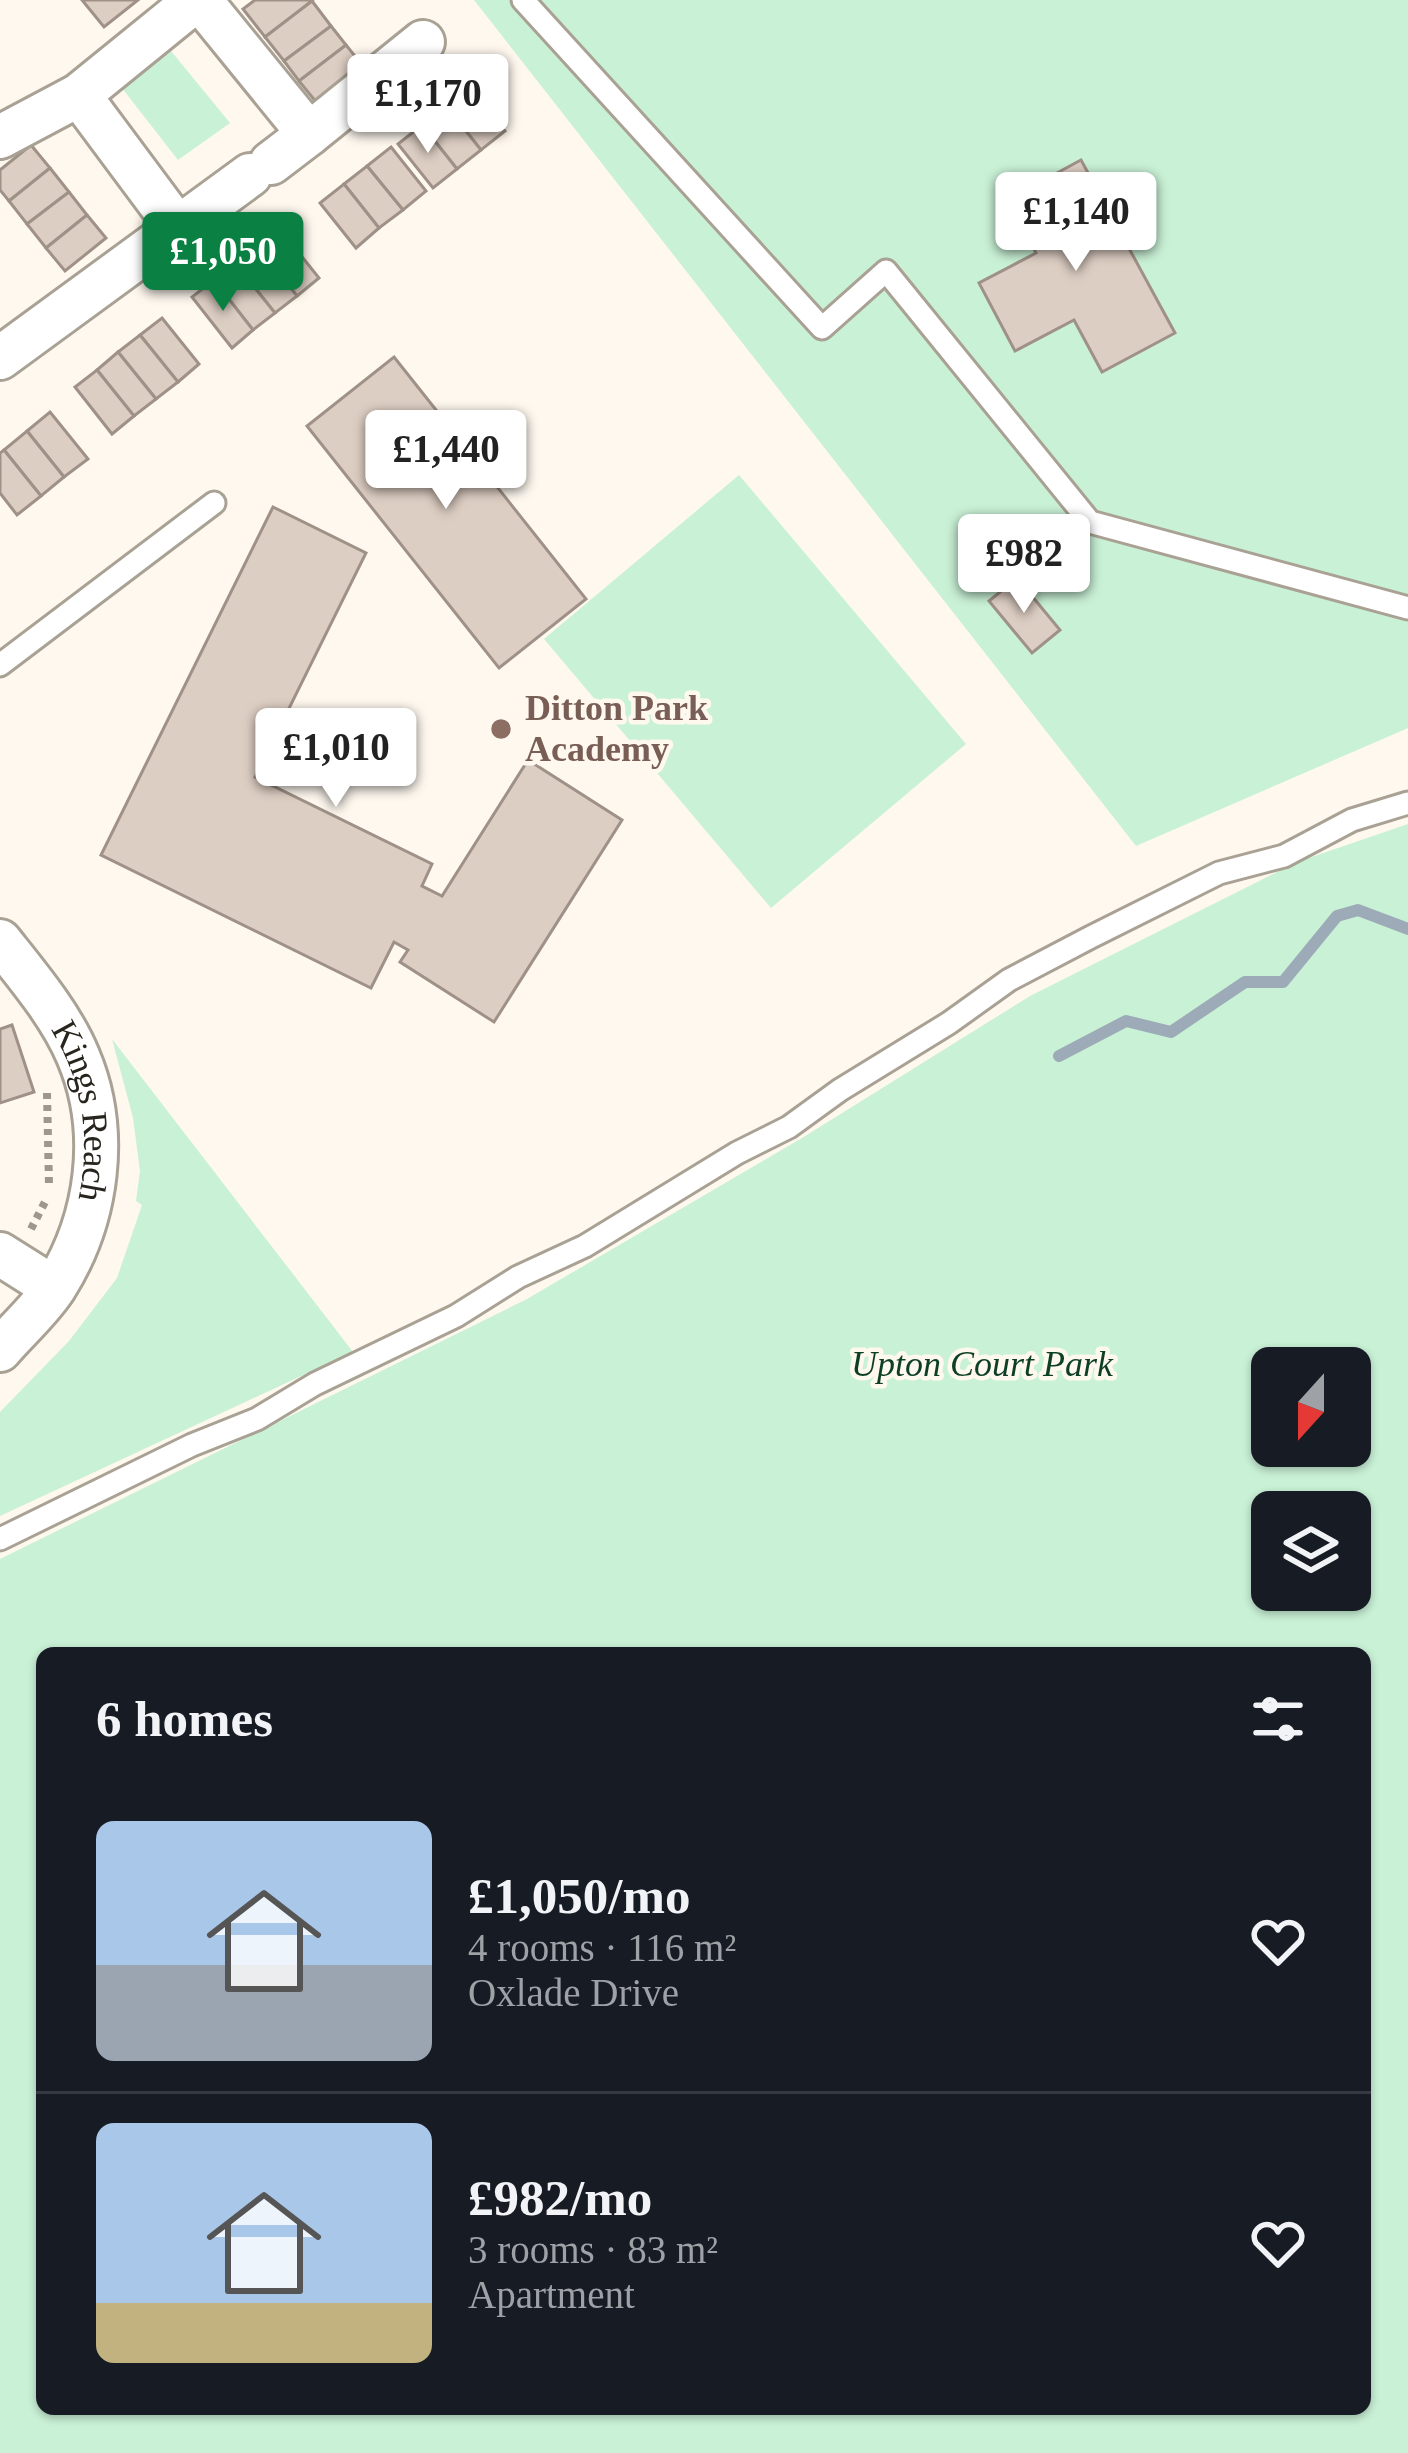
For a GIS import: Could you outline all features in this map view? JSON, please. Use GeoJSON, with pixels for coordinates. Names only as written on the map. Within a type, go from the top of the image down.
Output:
{"type":"FeatureCollection","features":[{"type":"Feature","properties":{"kind":"street"},"geometry":{"type":"LineString","coordinates":[[0,136],[80,95],[198,0],[309,134]]}},
{"type":"Feature","properties":{"kind":"street"},"geometry":{"type":"LineString","coordinates":[[0,358],[261,170],[423,42]]}},
{"type":"Feature","properties":{"kind":"street"},"geometry":{"type":"LineString","coordinates":[[80,95],[178,228]]}},
{"type":"Feature","properties":{"kind":"street","name":"Kings Reach"},"geometry":{"type":"LineString","coordinates":[[0,940],[78,1056],[98,1138],[88,1217],[54,1288],[0,1350]]}},
{"type":"Feature","properties":{"kind":"street"},"geometry":{"type":"LineString","coordinates":[[7,1258],[54,1288]]}},
{"type":"Feature","properties":{"kind":"lane"},"geometry":{"type":"LineString","coordinates":[[524,0],[823,328],[886,272],[1090,522],[1408,608]]}},
{"type":"Feature","properties":{"kind":"lane"},"geometry":{"type":"LineString","coordinates":[[0,664],[214,503]]}},
{"type":"Feature","properties":{"kind":"lane"},"geometry":{"type":"LineString","coordinates":[[0,1539],[192,1445],[257,1419],[315,1384],[456,1316],[518,1277],[585,1246],[737,1153],[789,1127],[1010,980],[1219,873],[1284,856],[1352,820],[1408,803]]}},
{"type":"Feature","properties":{"kind":"path"},"geometry":{"type":"LineString","coordinates":[[7,1258],[49,1194],[49,1073]]}},
{"type":"Feature","properties":{"kind":"green space"},"geometry":{"type":"Polygon","coordinates":[[[474,0],[1408,0],[1408,728],[1136,846],[474,0]]]}},
{"type":"Feature","properties":{"kind":"green space"},"geometry":{"type":"Polygon","coordinates":[[[171,51],[230,123],[178,160],[122,88],[171,51]]]}},
{"type":"Feature","properties":{"kind":"green space"},"geometry":{"type":"Polygon","coordinates":[[[739,475],[966,744],[771,908],[544,639],[739,475]]]}},
{"type":"Feature","properties":{"kind":"green space","name":"Upton Court Park"},"geometry":{"type":"Polygon","coordinates":[[[1408,824],[1408,2453],[0,2453],[0,1559],[527,1299],[802,1138],[1030,996],[1297,862],[1408,824]]]}},
{"type":"Feature","properties":{"kind":"green space"},"geometry":{"type":"Polygon","coordinates":[[[112,1039],[353,1352],[0,1516],[0,1412],[69,1341],[117,1278],[142,1205],[136,1201],[140,1171],[133,1118],[112,1039]]]}},
{"type":"Feature","properties":{"kind":"building"},"geometry":{"type":"Polygon","coordinates":[[[82,0],[138,0],[104,27],[82,0]]]}},
{"type":"Feature","properties":{"kind":"building"},"geometry":{"type":"Polygon","coordinates":[[[255,0],[312,1],[265,37],[243,9],[255,0]]]}},
{"type":"Feature","properties":{"kind":"building"},"geometry":{"type":"Polygon","coordinates":[[[312,1],[331,26],[284,61],[265,37],[312,1]]]}},
{"type":"Feature","properties":{"kind":"building"},"geometry":{"type":"Polygon","coordinates":[[[331,26],[346,45],[299,81],[284,61],[331,26]]]}},
{"type":"Feature","properties":{"kind":"building"},"geometry":{"type":"Polygon","coordinates":[[[346,45],[367,71],[321,108],[299,81],[346,45]]]}},
{"type":"Feature","properties":{"kind":"building"},"geometry":{"type":"Polygon","coordinates":[[[470,87],[505,131],[481,150],[446,106],[470,87]]]}},
{"type":"Feature","properties":{"kind":"building"},"geometry":{"type":"Polygon","coordinates":[[[446,106],[481,150],[457,169],[422,125],[446,106]]]}},
{"type":"Feature","properties":{"kind":"building"},"geometry":{"type":"Polygon","coordinates":[[[422,125],[457,169],[433,188],[398,144],[422,125]]]}},
{"type":"Feature","properties":{"kind":"building"},"geometry":{"type":"Polygon","coordinates":[[[31,145],[50,168],[9,201],[0,190],[0,170],[31,145]]]}},
{"type":"Feature","properties":{"kind":"building"},"geometry":{"type":"Polygon","coordinates":[[[391,147],[426,191],[403,210],[367,166],[391,147]]]}},
{"type":"Feature","properties":{"kind":"building"},"geometry":{"type":"Polygon","coordinates":[[[1081,160],[1175,333],[1102,372],[1074,320],[1015,351],[979,283],[1036,253],[1007,200],[1081,160]]]}},
{"type":"Feature","properties":{"kind":"building"},"geometry":{"type":"Polygon","coordinates":[[[367,166],[403,210],[379,228],[344,184],[367,166]]]}},
{"type":"Feature","properties":{"kind":"building"},"geometry":{"type":"Polygon","coordinates":[[[50,168],[69,192],[27,224],[9,201],[50,168]]]}},
{"type":"Feature","properties":{"kind":"building"},"geometry":{"type":"Polygon","coordinates":[[[344,184],[379,228],[356,248],[320,203],[344,184]]]}},
{"type":"Feature","properties":{"kind":"building"},"geometry":{"type":"Polygon","coordinates":[[[69,192],[87,215],[46,248],[27,224],[69,192]]]}},
{"type":"Feature","properties":{"kind":"building"},"geometry":{"type":"Polygon","coordinates":[[[87,215],[106,238],[65,271],[46,248],[87,215]]]}},
{"type":"Feature","properties":{"kind":"building"},"geometry":{"type":"Polygon","coordinates":[[[279,228],[319,278],[297,296],[257,245],[279,228]]]}},
{"type":"Feature","properties":{"kind":"building"},"geometry":{"type":"Polygon","coordinates":[[[257,245],[297,296],[275,313],[235,263],[257,245]]]}},
{"type":"Feature","properties":{"kind":"building"},"geometry":{"type":"Polygon","coordinates":[[[235,263],[275,313],[253,330],[214,280],[235,263]]]}},
{"type":"Feature","properties":{"kind":"building"},"geometry":{"type":"Polygon","coordinates":[[[214,280],[253,330],[232,348],[192,297],[214,280]]]}},
{"type":"Feature","properties":{"kind":"building"},"geometry":{"type":"Polygon","coordinates":[[[162,318],[199,364],[178,382],[140,335],[162,318]]]}},
{"type":"Feature","properties":{"kind":"building"},"geometry":{"type":"Polygon","coordinates":[[[140,335],[178,382],[156,399],[118,352],[140,335]]]}},
{"type":"Feature","properties":{"kind":"building"},"geometry":{"type":"Polygon","coordinates":[[[118,352],[156,399],[134,416],[97,370],[118,352]]]}},
{"type":"Feature","properties":{"kind":"building"},"geometry":{"type":"Polygon","coordinates":[[[394,357],[586,599],[499,668],[307,426],[394,357]]]}},
{"type":"Feature","properties":{"kind":"building"},"geometry":{"type":"Polygon","coordinates":[[[97,370],[134,416],[112,434],[75,387],[97,370]]]}},
{"type":"Feature","properties":{"kind":"building"},"geometry":{"type":"Polygon","coordinates":[[[50,412],[88,459],[64,477],[27,431],[50,412]]]}},
{"type":"Feature","properties":{"kind":"building"},"geometry":{"type":"Polygon","coordinates":[[[27,431],[64,477],[41,496],[4,450],[27,431]]]}},
{"type":"Feature","properties":{"kind":"building"},"geometry":{"type":"Polygon","coordinates":[[[4,450],[41,496],[17,515],[0,493],[0,453],[4,450]]]}},
{"type":"Feature","properties":{"kind":"building"},"geometry":{"type":"Polygon","coordinates":[[[273,507],[366,553],[255,777],[432,864],[422,886],[442,896],[528,760],[622,820],[494,1022],[400,962],[408,950],[394,942],[371,988],[101,855],[273,507]]]}},
{"type":"Feature","properties":{"kind":"building"},"geometry":{"type":"Polygon","coordinates":[[[1017,578],[1060,630],[1032,653],[989,601],[1017,578]]]}},
{"type":"Feature","properties":{"kind":"building"},"geometry":{"type":"Polygon","coordinates":[[[12,1025],[34,1092],[0,1103],[0,1029],[12,1025]]]}},
{"type":"Feature","properties":{"kind":"waterway"},"geometry":{"type":"LineString","coordinates":[[1059,1056],[1126,1021],[1171,1032],[1245,982],[1283,982],[1337,916],[1358,910],[1408,929]]}},
{"type":"Feature","properties":{"kind":"place","name":"Ditton Park Academy"},"geometry":{"type":"Point","coordinates":[501,729]}}]}
